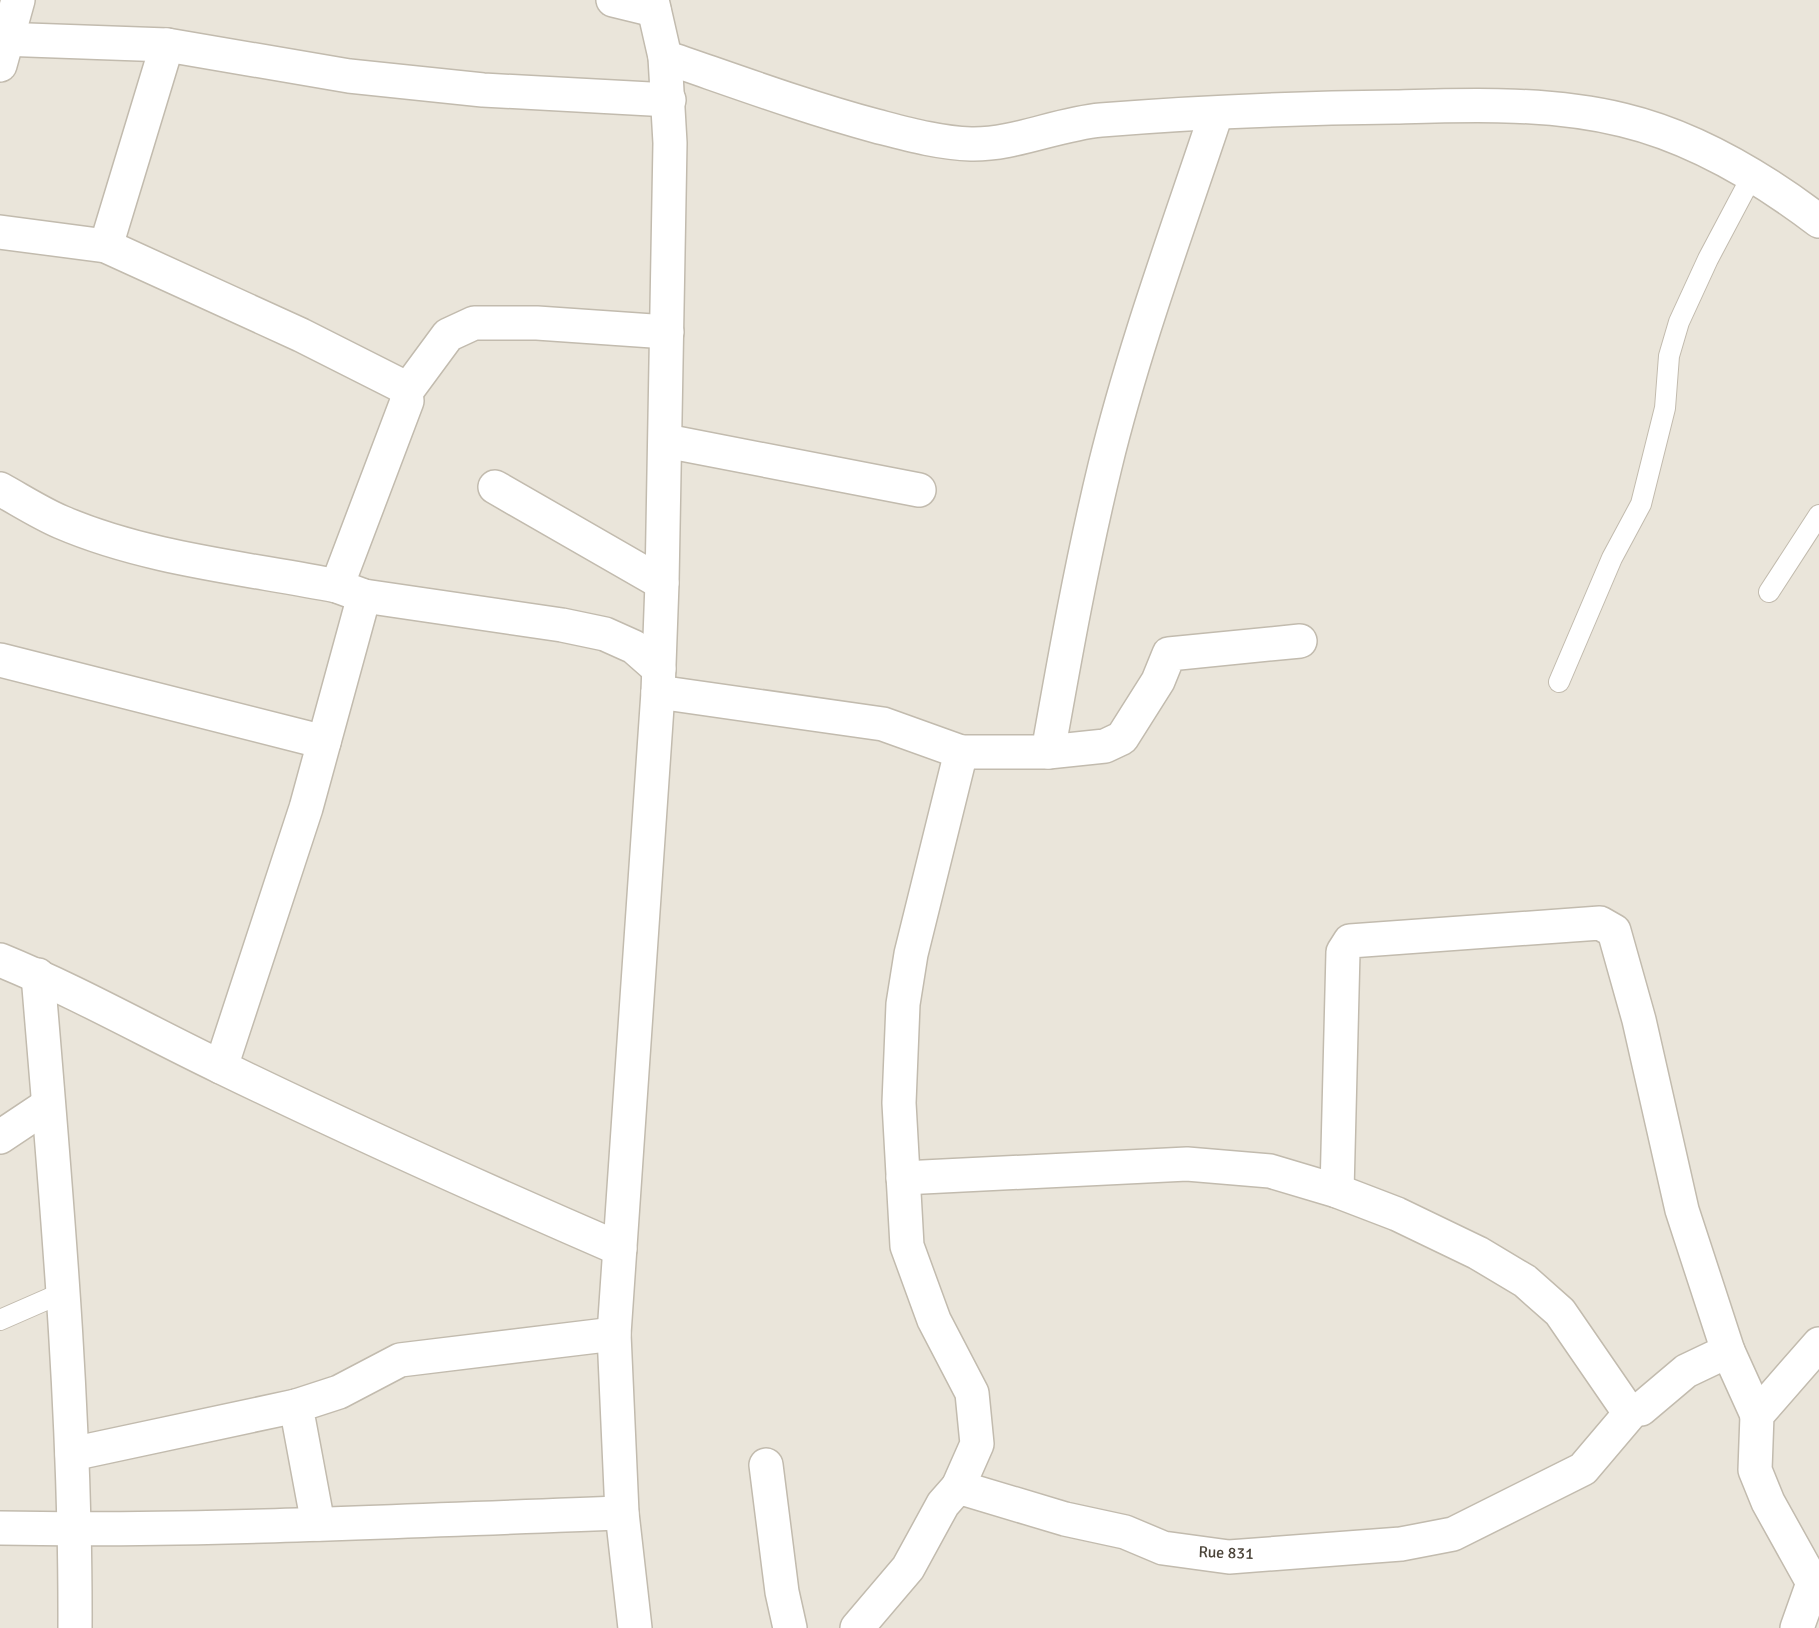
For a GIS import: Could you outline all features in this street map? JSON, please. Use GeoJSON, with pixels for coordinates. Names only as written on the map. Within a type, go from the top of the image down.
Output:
{"type":"FeatureCollection","features":[{"type":"Feature","properties":{"kind":"street"},"geometry":{"type":"LineString","coordinates":[[18,0],[2,48],[167,45],[349,76],[483,90],[669,100]]}},
{"type":"Feature","properties":{"kind":"street"},"geometry":{"type":"LineString","coordinates":[[613,0],[653,5],[665,57],[669,100],[666,441],[658,680],[614,1334],[622,1513],[635,1628]]}},
{"type":"Feature","properties":{"kind":"street"},"geometry":{"type":"LineString","coordinates":[[105,246],[167,45]]}},
{"type":"Feature","properties":{"kind":"street"},"geometry":{"type":"LineString","coordinates":[[665,57],[842,117],[948,142],[974,144],[994,142],[1082,122],[1311,108],[1466,105],[1556,109],[1623,120],[1686,142],[1784,195],[1819,221]]}},
{"type":"Feature","properties":{"kind":"street"},"geometry":{"type":"LineString","coordinates":[[1048,752],[1080,576],[1106,464],[1150,310],[1216,114]]}},
{"type":"Feature","properties":{"kind":"street"},"geometry":{"type":"LineString","coordinates":[[0,233],[105,246],[301,335],[400,385],[406,392],[407,401],[350,591],[324,742],[306,808],[221,1067]]}},
{"type":"Feature","properties":{"kind":"street"},"geometry":{"type":"LineString","coordinates":[[406,392],[448,335],[474,324],[537,323],[667,332]]}},
{"type":"Feature","properties":{"kind":"street"},"geometry":{"type":"LineString","coordinates":[[666,441],[919,490]]}},
{"type":"Feature","properties":{"kind":"street"},"geometry":{"type":"LineString","coordinates":[[495,487],[662,583]]}},
{"type":"Feature","properties":{"kind":"street"},"geometry":{"type":"LineString","coordinates":[[0,489],[59,521],[96,535],[167,553],[350,591],[562,624],[605,634],[634,647],[658,680],[883,724],[962,752],[1048,752],[1105,746],[1122,738],[1158,681],[1169,654],[1300,641]]}},
{"type":"Feature","properties":{"kind":"street"},"geometry":{"type":"LineString","coordinates":[[0,660],[324,742]]}},
{"type":"Feature","properties":{"kind":"street"},"geometry":{"type":"LineString","coordinates":[[857,1628],[908,1568],[943,1504],[958,1487],[977,1444],[972,1393],[934,1320],[907,1246],[899,1103],[903,1004],[911,954],[962,752]]}},
{"type":"Feature","properties":{"kind":"street"},"geometry":{"type":"LineString","coordinates":[[1337,1191],[1343,952],[1350,941],[1600,923],[1609,926],[1614,931],[1639,1020],[1682,1210],[1728,1351],[1757,1415],[1755,1470],[1768,1502],[1816,1585],[1797,1628]]}},
{"type":"Feature","properties":{"kind":"street"},"geometry":{"type":"LineString","coordinates":[[0,960],[38,975],[221,1067],[472,1185],[620,1249]]}},
{"type":"Feature","properties":{"kind":"street"},"geometry":{"type":"LineString","coordinates":[[38,975],[64,1292],[76,1530],[75,1628]]}},
{"type":"Feature","properties":{"kind":"street"},"geometry":{"type":"LineString","coordinates":[[0,1137],[48,1105]]}},
{"type":"Feature","properties":{"kind":"street"},"geometry":{"type":"LineString","coordinates":[[903,1178],[1187,1164],[1270,1171],[1337,1191],[1407,1219],[1478,1253],[1525,1281],[1560,1312],[1626,1408],[1633,1410]]}},
{"type":"Feature","properties":{"kind":"street"},"geometry":{"type":"LineString","coordinates":[[72,1454],[296,1406],[339,1392],[400,1360],[614,1334]]}},
{"type":"Feature","properties":{"kind":"street"},"geometry":{"type":"LineString","coordinates":[[1757,1415],[1819,1344]]}},
{"type":"Feature","properties":{"kind":"street","name":"Rue 831"},"geometry":{"type":"LineString","coordinates":[[958,1487],[1065,1519],[1125,1532],[1163,1548],[1229,1557],[1401,1544],[1453,1534],[1583,1469],[1633,1410],[1641,1409],[1686,1371],[1728,1351]]}},
{"type":"Feature","properties":{"kind":"street"},"geometry":{"type":"LineString","coordinates":[[296,1406],[318,1524]]}},
{"type":"Feature","properties":{"kind":"street"},"geometry":{"type":"LineString","coordinates":[[766,1465],[782,1592],[790,1628]]}},
{"type":"Feature","properties":{"kind":"street"},"geometry":{"type":"LineString","coordinates":[[0,1528],[76,1530],[622,1513]]}},
{"type":"Feature","properties":{"kind":"lane"},"geometry":{"type":"LineString","coordinates":[[1559,682],[1612,558],[1641,504],[1664,417],[1669,356],[1679,322],[1708,259],[1752,176]]}},
{"type":"Feature","properties":{"kind":"lane"},"geometry":{"type":"LineString","coordinates":[[1769,592],[1819,515]]}},
{"type":"Feature","properties":{"kind":"lane"},"geometry":{"type":"LineString","coordinates":[[0,1320],[64,1292]]}},
{"type":"Feature","properties":{"kind":"shaded area"},"geometry":{"type":"Polygon","coordinates":[[[0,0],[1819,0],[1819,1628],[0,1628],[0,0]]]}}]}
